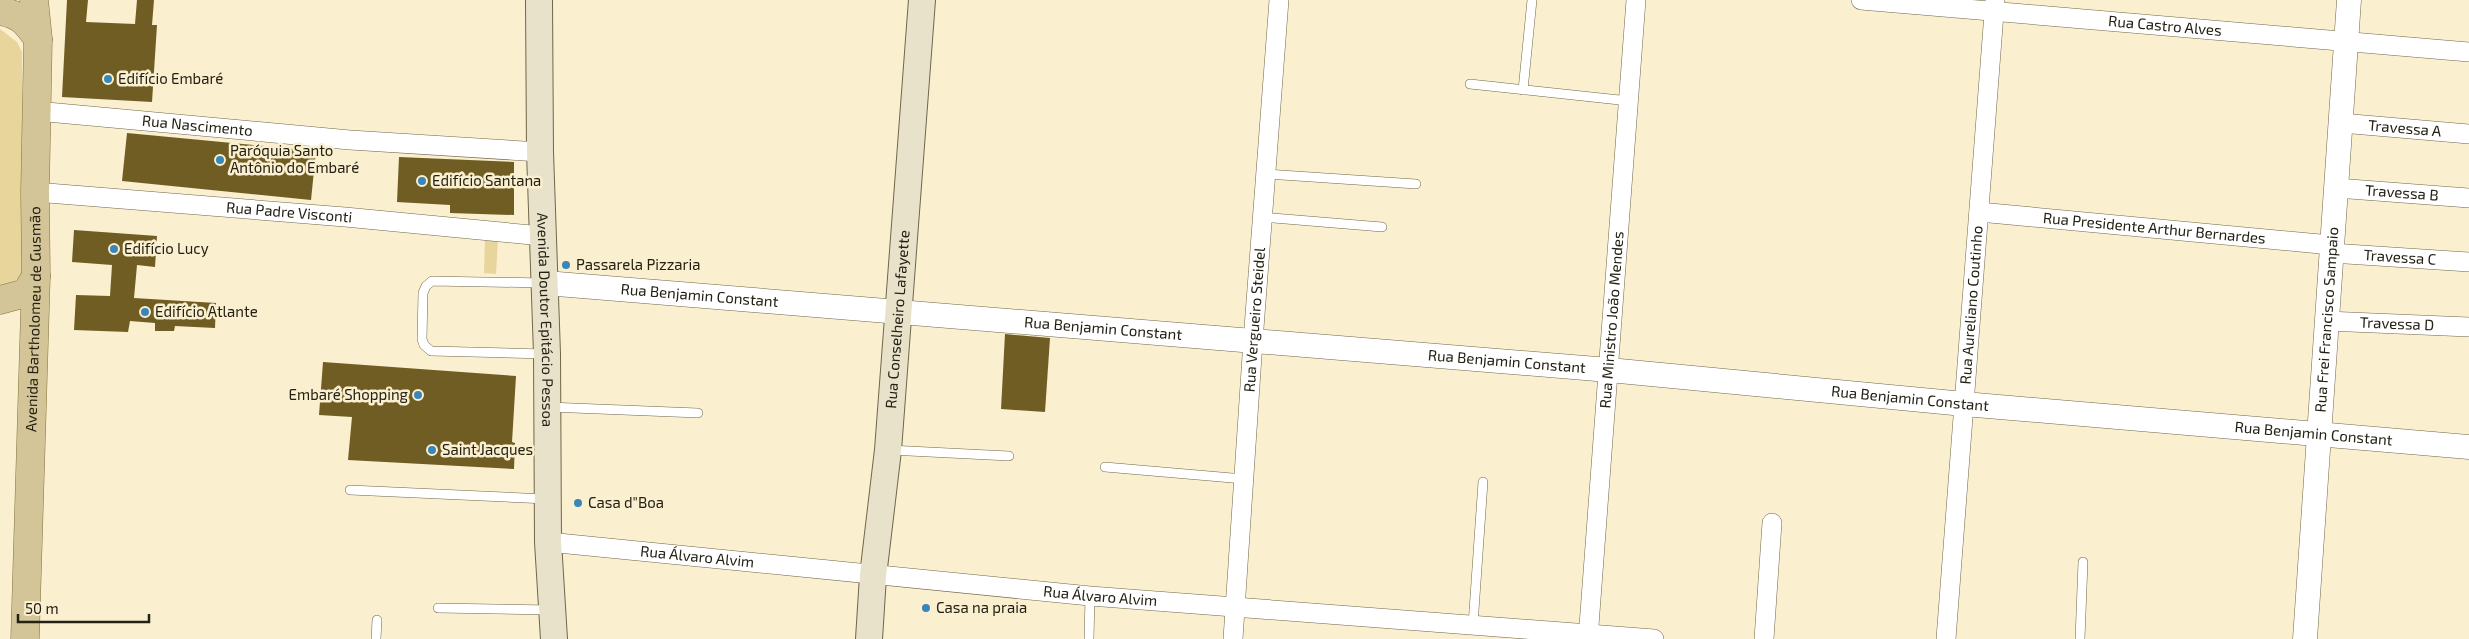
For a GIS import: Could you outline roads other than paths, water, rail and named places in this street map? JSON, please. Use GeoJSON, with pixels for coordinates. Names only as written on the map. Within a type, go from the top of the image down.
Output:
{"type":"FeatureCollection","features":[{"type":"Feature","properties":{"kind":"main road","name":"Avenida Bartholomeu de Gusmão"},"geometry":{"type":"LineString","coordinates":[[28,639],[36,276],[35,192],[38,39],[34,0]]}},
{"type":"Feature","properties":{"kind":"main road","name":"Avenida Doutor Epitácio Pessoa"},"geometry":{"type":"LineString","coordinates":[[539,0],[540,152],[547,354],[548,542],[554,639]]}},
{"type":"Feature","properties":{"kind":"main road","name":"Rua Conselheiro Lafayette"},"geometry":{"type":"LineString","coordinates":[[869,639],[873,576],[888,450],[922,0]]}},
{"type":"Feature","properties":{"kind":"main road"},"geometry":{"type":"LineString","coordinates":[[0,11],[16,14],[28,24],[38,39]]}},
{"type":"Feature","properties":{"kind":"main road"},"geometry":{"type":"LineString","coordinates":[[0,300],[26,293],[36,276]]}},
{"type":"Feature","properties":{"kind":"street","name":"Rua Vergueiro Steidel"},"geometry":{"type":"LineString","coordinates":[[1233,639],[1252,341],[1279,0]]}},
{"type":"Feature","properties":{"kind":"street","name":"Rua Ministro João Mendes"},"geometry":{"type":"LineString","coordinates":[[1588,636],[1636,0]]}},
{"type":"Feature","properties":{"kind":"street","name":"Rua Castro Alves"},"geometry":{"type":"LineString","coordinates":[[1861,0],[1994,6],[2469,52]]}},
{"type":"Feature","properties":{"kind":"street","name":"Rua Frei Francisco Sampaio"},"geometry":{"type":"LineString","coordinates":[[2305,639],[2349,0]]}},
{"type":"Feature","properties":{"kind":"street","name":"Rua Aureliano Coutinho"},"geometry":{"type":"LineString","coordinates":[[1946,639],[1994,6]]}},
{"type":"Feature","properties":{"kind":"street","name":"Rua Nascimento"},"geometry":{"type":"LineString","coordinates":[[36,111],[350,140],[540,152]]}},
{"type":"Feature","properties":{"kind":"street","name":"Travessa A"},"geometry":{"type":"LineString","coordinates":[[2341,123],[2469,134]]}},
{"type":"Feature","properties":{"kind":"street","name":"Travessa B"},"geometry":{"type":"LineString","coordinates":[[2336,188],[2469,198]]}},
{"type":"Feature","properties":{"kind":"street","name":"Rua Padre Visconti"},"geometry":{"type":"LineString","coordinates":[[35,192],[345,217],[542,236]]}},
{"type":"Feature","properties":{"kind":"street","name":"Rua Presidente Arthur Bernardes"},"geometry":{"type":"LineString","coordinates":[[1979,212],[2331,249]]}},
{"type":"Feature","properties":{"kind":"street","name":"Travessa C"},"geometry":{"type":"LineString","coordinates":[[2331,249],[2469,262]]}},
{"type":"Feature","properties":{"kind":"street","name":"Rua Benjamin Constant"},"geometry":{"type":"LineString","coordinates":[[545,283],[1609,370],[1964,404],[2469,447]]}},
{"type":"Feature","properties":{"kind":"street","name":"Travessa D"},"geometry":{"type":"LineString","coordinates":[[2326,322],[2469,327]]}},
{"type":"Feature","properties":{"kind":"street"},"geometry":{"type":"LineString","coordinates":[[1764,639],[1772,523]]}},
{"type":"Feature","properties":{"kind":"street","name":"Rua Álvaro Alvim"},"geometry":{"type":"LineString","coordinates":[[548,542],[873,576],[1090,596],[1473,625],[1588,636],[1654,639]]}},
{"type":"Feature","properties":{"kind":"lane"},"geometry":{"type":"LineString","coordinates":[[1523,90],[1532,0]]}},
{"type":"Feature","properties":{"kind":"lane"},"geometry":{"type":"LineString","coordinates":[[1470,84],[1629,101]]}},
{"type":"Feature","properties":{"kind":"lane"},"geometry":{"type":"LineString","coordinates":[[1265,174],[1416,184]]}},
{"type":"Feature","properties":{"kind":"lane"},"geometry":{"type":"LineString","coordinates":[[1262,217],[1382,227]]}},
{"type":"Feature","properties":{"kind":"lane"},"geometry":{"type":"LineString","coordinates":[[545,283],[432,281],[424,288],[423,292],[422,339],[424,345],[431,351],[547,354]]}},
{"type":"Feature","properties":{"kind":"lane"},"geometry":{"type":"LineString","coordinates":[[546,407],[698,413]]}},
{"type":"Feature","properties":{"kind":"lane"},"geometry":{"type":"LineString","coordinates":[[888,450],[1009,456]]}},
{"type":"Feature","properties":{"kind":"lane"},"geometry":{"type":"LineString","coordinates":[[1106,467],[1244,479]]}},
{"type":"Feature","properties":{"kind":"lane"},"geometry":{"type":"LineString","coordinates":[[1473,625],[1484,482]]}},
{"type":"Feature","properties":{"kind":"lane"},"geometry":{"type":"LineString","coordinates":[[350,490],[549,499]]}},
{"type":"Feature","properties":{"kind":"lane"},"geometry":{"type":"LineString","coordinates":[[2080,639],[2083,562]]}},
{"type":"Feature","properties":{"kind":"lane"},"geometry":{"type":"LineString","coordinates":[[1089,639],[1090,596]]}},
{"type":"Feature","properties":{"kind":"lane"},"geometry":{"type":"LineString","coordinates":[[438,608],[552,610]]}},
{"type":"Feature","properties":{"kind":"lane"},"geometry":{"type":"LineString","coordinates":[[376,620],[376,639]]}},
{"type":"Feature","properties":{"kind":"place","name":"Edifício Embaré"},"geometry":{"type":"Point","coordinates":[108,79]}},
{"type":"Feature","properties":{"kind":"place","name":"Paróquia Santo Antônio do Embaré"},"geometry":{"type":"Point","coordinates":[220,160]}},
{"type":"Feature","properties":{"kind":"place","name":"Edifício Santana"},"geometry":{"type":"Point","coordinates":[422,181]}},
{"type":"Feature","properties":{"kind":"place","name":"Edifício Lucy"},"geometry":{"type":"Point","coordinates":[114,249]}},
{"type":"Feature","properties":{"kind":"place","name":"Passarela Pizzaria"},"geometry":{"type":"Point","coordinates":[566,265]}},
{"type":"Feature","properties":{"kind":"place","name":"Edifício Atlante"},"geometry":{"type":"Point","coordinates":[145,312]}},
{"type":"Feature","properties":{"kind":"place","name":"Embaré Shopping"},"geometry":{"type":"Point","coordinates":[418,395]}},
{"type":"Feature","properties":{"kind":"place","name":"Saint Jacques"},"geometry":{"type":"Point","coordinates":[432,450]}},
{"type":"Feature","properties":{"kind":"place","name":"Casa d\"Boa"},"geometry":{"type":"Point","coordinates":[578,503]}},
{"type":"Feature","properties":{"kind":"place","name":"Casa na praia"},"geometry":{"type":"Point","coordinates":[926,608]}}]}
